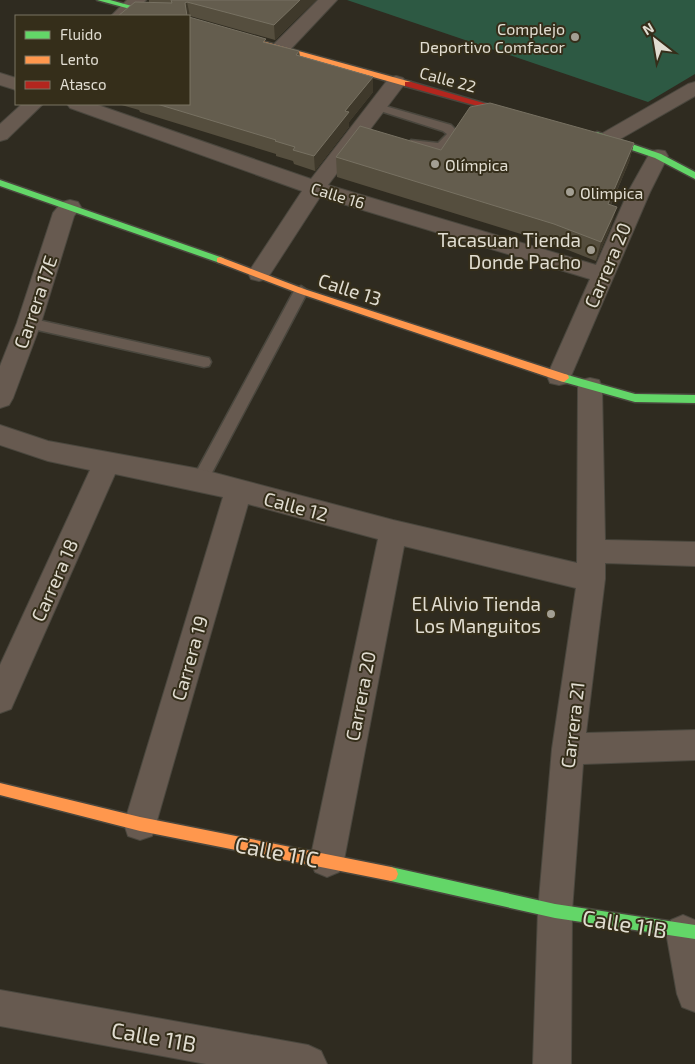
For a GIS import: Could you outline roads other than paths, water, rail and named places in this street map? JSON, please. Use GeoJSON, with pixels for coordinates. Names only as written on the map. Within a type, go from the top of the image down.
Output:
{"type":"FeatureCollection","features":[{"type":"Feature","properties":{"kind":"street"},"geometry":{"type":"LineString","coordinates":[[101,0],[160,15]]}},
{"type":"Feature","properties":{"kind":"street"},"geometry":{"type":"LineString","coordinates":[[281,48],[328,0]]}},
{"type":"Feature","properties":{"kind":"street","name":"Calle 22"},"geometry":{"type":"LineString","coordinates":[[190,23],[396,82],[525,116]]}},
{"type":"Feature","properties":{"kind":"street"},"geometry":{"type":"LineString","coordinates":[[0,78],[15,84]]}},
{"type":"Feature","properties":{"kind":"street"},"geometry":{"type":"LineString","coordinates":[[258,273],[315,188],[369,130],[378,106],[396,82]]}},
{"type":"Feature","properties":{"kind":"street"},"geometry":{"type":"LineString","coordinates":[[599,136],[695,88]]}},
{"type":"Feature","properties":{"kind":"street"},"geometry":{"type":"LineString","coordinates":[[0,135],[33,105]]}},
{"type":"Feature","properties":{"kind":"street","name":"Calle 16"},"geometry":{"type":"LineString","coordinates":[[80,105],[315,188],[602,275]]}},
{"type":"Feature","properties":{"kind":"street"},"geometry":{"type":"LineString","coordinates":[[599,136],[658,156],[695,176]]}},
{"type":"Feature","properties":{"kind":"street","name":"Carrera 20"},"geometry":{"type":"LineString","coordinates":[[559,376],[639,192],[658,156]]}},
{"type":"Feature","properties":{"kind":"street","name":"Calle 13"},"geometry":{"type":"LineString","coordinates":[[0,183],[258,273],[301,291],[590,387],[635,398],[695,399]]}},
{"type":"Feature","properties":{"kind":"street","name":"Carrera 17E"},"geometry":{"type":"LineString","coordinates":[[0,398],[29,323],[64,213],[70,207]]}},
{"type":"Feature","properties":{"kind":"street","name":"Carrera 21"},"geometry":{"type":"LineString","coordinates":[[552,1064],[555,911],[568,749],[592,565],[590,387]]}},
{"type":"Feature","properties":{"kind":"street","name":"Calle 12"},"geometry":{"type":"LineString","coordinates":[[0,436],[48,451],[200,480],[393,532],[592,565],[695,554]]}},
{"type":"Feature","properties":{"kind":"street","name":"Carrera 18"},"geometry":{"type":"LineString","coordinates":[[0,699],[107,462]]}},
{"type":"Feature","properties":{"kind":"street","name":"Carrera 19"},"geometry":{"type":"LineString","coordinates":[[140,824],[238,491]]}},
{"type":"Feature","properties":{"kind":"street","name":"Carrera 20"},"geometry":{"type":"LineString","coordinates":[[327,860],[393,532]]}},
{"type":"Feature","properties":{"kind":"street"},"geometry":{"type":"LineString","coordinates":[[568,749],[695,745]]}},
{"type":"Feature","properties":{"kind":"street","name":"Calle 11C"},"geometry":{"type":"LineString","coordinates":[[0,789],[140,824],[327,860],[555,911]]}},
{"type":"Feature","properties":{"kind":"street","name":"Calle 11B"},"geometry":{"type":"LineString","coordinates":[[555,911],[689,932]]}},
{"type":"Feature","properties":{"kind":"street"},"geometry":{"type":"LineString","coordinates":[[689,932],[695,994]]}},
{"type":"Feature","properties":{"kind":"street","name":"Calle 11B"},"geometry":{"type":"LineString","coordinates":[[0,1008],[308,1064]]}},
{"type":"Feature","properties":{"kind":"lane"},"geometry":{"type":"LineString","coordinates":[[378,106],[447,128],[453,133],[445,145],[439,148],[405,140]]}},
{"type":"Feature","properties":{"kind":"lane"},"geometry":{"type":"LineString","coordinates":[[200,480],[301,291]]}},
{"type":"Feature","properties":{"kind":"lane"},"geometry":{"type":"LineString","coordinates":[[29,323],[204,362]]}},
{"type":"Feature","properties":{"kind":"place","name":"Complejo Deportivo Comfacor"},"geometry":{"type":"Point","coordinates":[575,37]}},
{"type":"Feature","properties":{"kind":"place","name":"Olímpica"},"geometry":{"type":"Point","coordinates":[435,164]}},
{"type":"Feature","properties":{"kind":"place","name":"Olimpica"},"geometry":{"type":"Point","coordinates":[570,192]}},
{"type":"Feature","properties":{"kind":"place","name":"Tacasuan Tienda Donde Pacho"},"geometry":{"type":"Point","coordinates":[591,250]}},
{"type":"Feature","properties":{"kind":"place","name":"El Alivio Tienda Los Manguitos"},"geometry":{"type":"Point","coordinates":[551,614]}}]}
